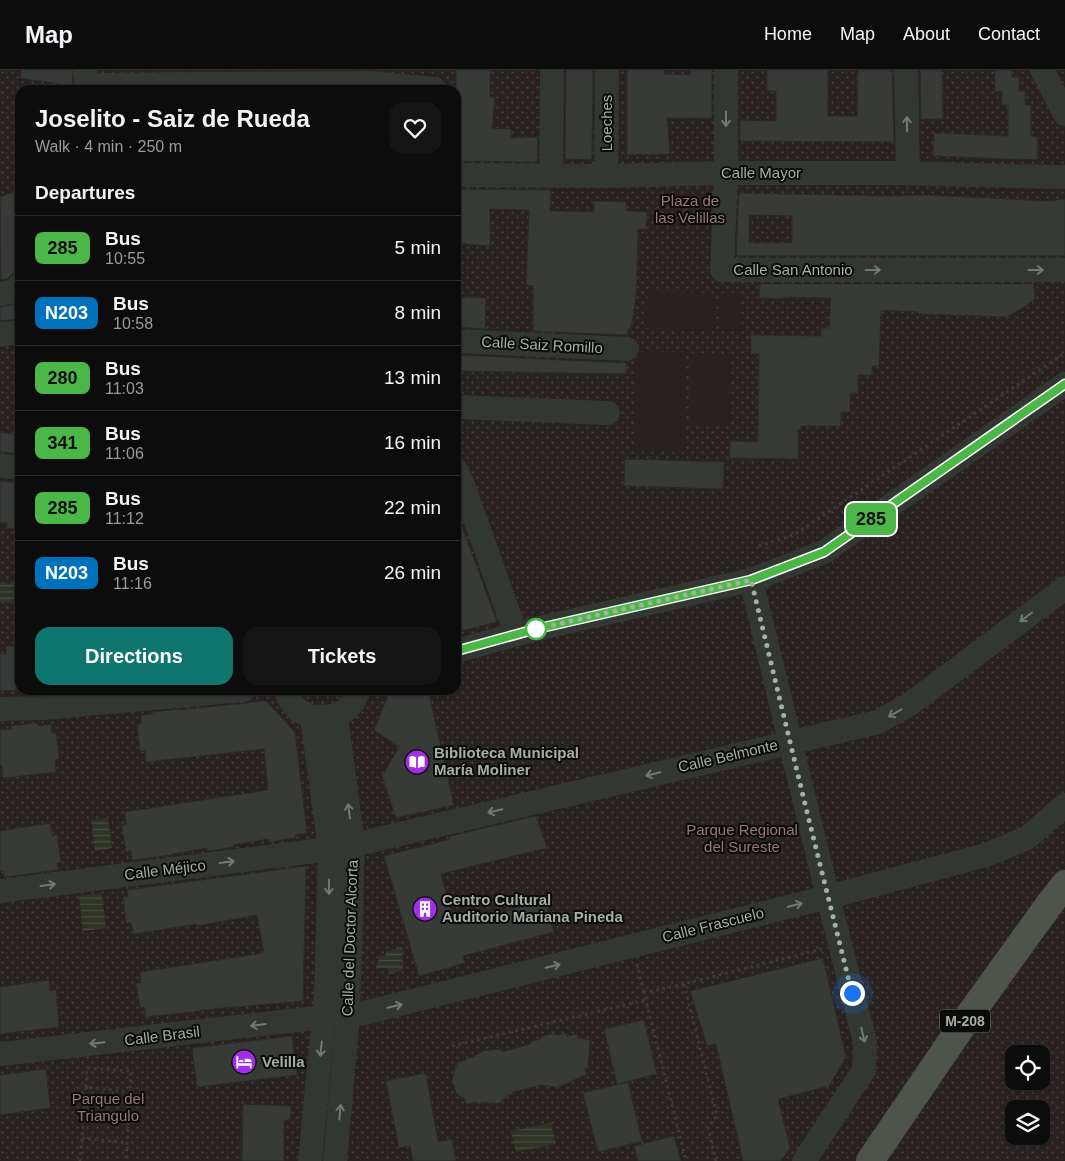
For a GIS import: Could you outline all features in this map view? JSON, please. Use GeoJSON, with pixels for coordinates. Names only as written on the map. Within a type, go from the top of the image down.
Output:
{"type":"FeatureCollection","features":[{"type":"Feature","properties":{"kind":"main road","name":"M-208"},"geometry":{"type":"LineString","coordinates":[[870,1161],[966,1020],[1050,902],[1065,884]]}},
{"type":"Feature","properties":{"kind":"street"},"geometry":{"type":"LineString","coordinates":[[551,176],[552,70]]}},
{"type":"Feature","properties":{"kind":"street","name":"Loeches"},"geometry":{"type":"LineString","coordinates":[[606,176],[607,70]]}},
{"type":"Feature","properties":{"kind":"street","name":"Calle San Antonio"},"geometry":{"type":"LineString","coordinates":[[726,70],[726,173],[722,270],[1065,270]]}},
{"type":"Feature","properties":{"kind":"street"},"geometry":{"type":"LineString","coordinates":[[906,70],[908,173]]}},
{"type":"Feature","properties":{"kind":"street"},"geometry":{"type":"LineString","coordinates":[[1042,70],[1065,114]]}},
{"type":"Feature","properties":{"kind":"street"},"geometry":{"type":"LineString","coordinates":[[86,77],[259,74],[361,85]]}},
{"type":"Feature","properties":{"kind":"street"},"geometry":{"type":"LineString","coordinates":[[392,85],[435,83]]}},
{"type":"Feature","properties":{"kind":"street","name":"Calle Mayor"},"geometry":{"type":"LineString","coordinates":[[461,176],[908,173],[1065,177]]}},
{"type":"Feature","properties":{"kind":"street"},"geometry":{"type":"LineString","coordinates":[[0,294],[15,291]]}},
{"type":"Feature","properties":{"kind":"street"},"geometry":{"type":"LineString","coordinates":[[0,335],[15,333]]}},
{"type":"Feature","properties":{"kind":"street","name":"Calle Saiz Romillo"},"geometry":{"type":"LineString","coordinates":[[461,341],[627,349]]}},
{"type":"Feature","properties":{"kind":"street"},"geometry":{"type":"LineString","coordinates":[[461,650],[516,634],[751,580],[824,552],[1065,384]]}},
{"type":"Feature","properties":{"kind":"street"},"geometry":{"type":"LineString","coordinates":[[461,407],[608,412]]}},
{"type":"Feature","properties":{"kind":"street"},"geometry":{"type":"LineString","coordinates":[[0,466],[15,468]]}},
{"type":"Feature","properties":{"kind":"street"},"geometry":{"type":"LineString","coordinates":[[461,485],[516,634]]}},
{"type":"Feature","properties":{"kind":"street"},"geometry":{"type":"LineString","coordinates":[[751,580],[865,1042],[864,1070],[804,1161]]}},
{"type":"Feature","properties":{"kind":"street","name":"Calle Belmonte"},"geometry":{"type":"LineString","coordinates":[[353,845],[878,722],[910,704],[1065,588]]}},
{"type":"Feature","properties":{"kind":"street"},"geometry":{"type":"LineString","coordinates":[[0,709],[42,699],[132,695]]}},
{"type":"Feature","properties":{"kind":"street"},"geometry":{"type":"LineString","coordinates":[[288,695],[299,711],[312,717],[336,716],[346,710],[357,695]]}},
{"type":"Feature","properties":{"kind":"street","name":"Calle del Doctor Alcorta"},"geometry":{"type":"LineString","coordinates":[[336,716],[353,845],[348,1016],[336,1161]]}},
{"type":"Feature","properties":{"kind":"street","name":"Calle del Doctor Alcorta"},"geometry":{"type":"LineString","coordinates":[[310,1161],[327,985],[330,849],[312,717]]}},
{"type":"Feature","properties":{"kind":"street","name":"Calle Frascuelo"},"geometry":{"type":"LineString","coordinates":[[348,1016],[986,856],[1027,838],[1065,805]]}},
{"type":"Feature","properties":{"kind":"street","name":"Calle Méjico"},"geometry":{"type":"LineString","coordinates":[[0,891],[330,849]]}},
{"type":"Feature","properties":{"kind":"street","name":"Calle Brasil"},"geometry":{"type":"LineString","coordinates":[[0,1054],[324,1018]]}},
{"type":"Feature","properties":{"kind":"path"},"geometry":{"type":"LineString","coordinates":[[759,546],[794,535],[1065,353]]}},
{"type":"Feature","properties":{"kind":"path"},"geometry":{"type":"LineString","coordinates":[[644,993],[840,944]]}},
{"type":"Feature","properties":{"kind":"path"},"geometry":{"type":"LineString","coordinates":[[632,946],[686,1161]]}},
{"type":"Feature","properties":{"kind":"path"},"geometry":{"type":"LineString","coordinates":[[684,984],[717,1115],[708,1127],[716,1161]]}},
{"type":"Feature","properties":{"kind":"path"},"geometry":{"type":"LineString","coordinates":[[452,1046],[646,1000]]}},
{"type":"Feature","properties":{"kind":"path"},"geometry":{"type":"LineString","coordinates":[[80,1161],[88,1068],[131,1071],[126,1161]]}},
{"type":"Feature","properties":{"kind":"path"},"geometry":{"type":"LineString","coordinates":[[86,1087],[130,1092]]}},
{"type":"Feature","properties":{"kind":"path"},"geometry":{"type":"LineString","coordinates":[[82,1138],[127,1143]]}},
{"type":"Feature","properties":{"kind":"green space","name":"Parque Regional del Sureste"},"geometry":{"type":"Polygon","coordinates":[[[0,70],[1065,70],[1065,1161],[0,1161],[0,70]]]}},
{"type":"Feature","properties":{"kind":"green space","name":"Plaza de las Velillas"},"geometry":{"type":"Polygon","coordinates":[[[676,196],[695,196],[695,219],[675,219],[676,196]]]}},
{"type":"Feature","properties":{"kind":"green space"},"geometry":{"type":"Polygon","coordinates":[[[648,291],[715,293],[714,330],[646,328],[648,291]]]}},
{"type":"Feature","properties":{"kind":"green space"},"geometry":{"type":"Polygon","coordinates":[[[719,293],[741,293],[740,331],[719,330],[719,293]]]}},
{"type":"Feature","properties":{"kind":"green space"},"geometry":{"type":"Polygon","coordinates":[[[637,352],[686,352],[685,452],[636,451],[637,352]]]}},
{"type":"Feature","properties":{"kind":"green space"},"geometry":{"type":"Polygon","coordinates":[[[692,353],[730,354],[729,425],[691,424],[692,353]]]}},
{"type":"Feature","properties":{"kind":"shaded area"},"geometry":{"type":"Polygon","coordinates":[[[0,583],[15,584],[15,604],[0,602],[0,583]]]}},
{"type":"Feature","properties":{"kind":"shaded area"},"geometry":{"type":"Polygon","coordinates":[[[108,818],[112,848],[95,851],[91,820],[108,818]]]}},
{"type":"Feature","properties":{"kind":"shaded area"},"geometry":{"type":"Polygon","coordinates":[[[102,893],[106,928],[83,931],[79,896],[102,893]]]}},
{"type":"Feature","properties":{"kind":"shaded area"},"geometry":{"type":"Polygon","coordinates":[[[402,947],[403,970],[389,974],[388,968],[376,968],[380,955],[385,956],[386,952],[402,947]]]}},
{"type":"Feature","properties":{"kind":"shaded area"},"geometry":{"type":"Polygon","coordinates":[[[551,1123],[556,1144],[516,1152],[511,1131],[551,1123]]]}},
{"type":"Feature","properties":{"kind":"building"},"geometry":{"type":"Polygon","coordinates":[[[21,70],[72,70],[73,85],[66,85],[20,78],[21,70]]]}},
{"type":"Feature","properties":{"kind":"building"},"geometry":{"type":"Polygon","coordinates":[[[456,70],[490,70],[490,97],[495,97],[492,128],[511,129],[511,138],[538,137],[537,162],[461,161],[461,85],[456,85],[456,70]]]}},
{"type":"Feature","properties":{"kind":"building"},"geometry":{"type":"Polygon","coordinates":[[[566,70],[593,70],[592,160],[565,159],[566,70]]]}},
{"type":"Feature","properties":{"kind":"building"},"geometry":{"type":"Polygon","coordinates":[[[627,70],[664,70],[664,74],[690,75],[690,70],[712,70],[712,118],[667,118],[670,154],[627,155],[627,70]]]}},
{"type":"Feature","properties":{"kind":"building"},"geometry":{"type":"Polygon","coordinates":[[[767,70],[828,70],[828,116],[857,116],[858,70],[892,70],[894,142],[740,141],[740,120],[776,121],[776,91],[767,91],[767,70]]]}},
{"type":"Feature","properties":{"kind":"building"},"geometry":{"type":"Polygon","coordinates":[[[920,70],[942,70],[943,119],[921,119],[920,70]]]}},
{"type":"Feature","properties":{"kind":"building"},"geometry":{"type":"Polygon","coordinates":[[[995,70],[1012,70],[1012,77],[1019,77],[1019,91],[1025,91],[1025,105],[1031,105],[1031,136],[1038,137],[1037,160],[933,156],[934,133],[1008,136],[1008,105],[1002,105],[1002,91],[995,92],[995,70]]]}},
{"type":"Feature","properties":{"kind":"building"},"geometry":{"type":"Polygon","coordinates":[[[461,189],[551,190],[550,211],[594,212],[594,201],[626,202],[626,211],[647,212],[646,230],[638,229],[636,297],[631,329],[628,329],[628,335],[533,331],[533,286],[526,285],[529,210],[490,209],[490,246],[461,243],[461,189]]]}},
{"type":"Feature","properties":{"kind":"building"},"geometry":{"type":"Polygon","coordinates":[[[15,191],[15,272],[8,278],[1,280],[0,197],[15,191]]]}},
{"type":"Feature","properties":{"kind":"building"},"geometry":{"type":"Polygon","coordinates":[[[739,193],[927,195],[1047,201],[1065,199],[1065,256],[736,256],[739,193]],[[749,215],[749,243],[792,243],[792,216],[749,215]]]}},
{"type":"Feature","properties":{"kind":"building"},"geometry":{"type":"Polygon","coordinates":[[[760,284],[1034,284],[1035,300],[1007,317],[918,314],[918,312],[881,310],[879,366],[872,366],[872,375],[858,375],[858,393],[850,393],[850,412],[841,412],[841,426],[801,426],[801,430],[798,430],[798,459],[730,458],[730,441],[758,442],[759,354],[751,354],[751,335],[821,336],[821,328],[829,328],[831,298],[759,298],[760,284]]]}},
{"type":"Feature","properties":{"kind":"building"},"geometry":{"type":"Polygon","coordinates":[[[461,297],[486,298],[485,329],[461,327],[461,297]]]}},
{"type":"Feature","properties":{"kind":"building"},"geometry":{"type":"Polygon","coordinates":[[[15,304],[15,320],[0,321],[0,307],[15,304]]]}},
{"type":"Feature","properties":{"kind":"building"},"geometry":{"type":"Polygon","coordinates":[[[461,355],[626,363],[626,374],[461,371],[461,355]]]}},
{"type":"Feature","properties":{"kind":"building"},"geometry":{"type":"Polygon","coordinates":[[[0,432],[15,434],[15,454],[0,452],[0,432]]]}},
{"type":"Feature","properties":{"kind":"building"},"geometry":{"type":"Polygon","coordinates":[[[625,459],[724,462],[723,489],[624,486],[625,459]]]}},
{"type":"Feature","properties":{"kind":"building"},"geometry":{"type":"Polygon","coordinates":[[[0,481],[15,482],[15,529],[6,528],[7,523],[0,522],[0,481]]]}},
{"type":"Feature","properties":{"kind":"building"},"geometry":{"type":"Polygon","coordinates":[[[461,524],[497,622],[461,631],[461,524]]]}},
{"type":"Feature","properties":{"kind":"building"},"geometry":{"type":"Polygon","coordinates":[[[6,646],[15,647],[15,690],[0,691],[0,654],[6,654],[6,646]]]}},
{"type":"Feature","properties":{"kind":"building","name":"Biblioteca Municipal María Moliner"},"geometry":{"type":"Polygon","coordinates":[[[388,695],[429,695],[454,805],[396,818],[382,776],[399,747],[374,730],[388,695]]]}},
{"type":"Feature","properties":{"kind":"building"},"geometry":{"type":"Polygon","coordinates":[[[266,701],[295,732],[307,833],[295,835],[295,838],[269,842],[268,839],[215,850],[207,851],[207,848],[132,860],[131,851],[126,852],[122,825],[126,825],[125,812],[268,790],[264,749],[146,762],[145,751],[140,751],[137,724],[141,724],[141,715],[180,709],[266,701]]]}},
{"type":"Feature","properties":{"kind":"building"},"geometry":{"type":"Polygon","coordinates":[[[37,723],[38,726],[51,724],[52,733],[56,732],[59,759],[55,760],[56,772],[3,778],[2,766],[0,766],[0,730],[11,729],[11,726],[37,723]]]}},
{"type":"Feature","properties":{"kind":"building"},"geometry":{"type":"Polygon","coordinates":[[[536,816],[547,848],[441,874],[455,925],[545,901],[554,932],[463,956],[465,963],[419,976],[384,856],[451,839],[450,836],[536,816]]]}},
{"type":"Feature","properties":{"kind":"building"},"geometry":{"type":"Polygon","coordinates":[[[50,823],[52,836],[57,835],[61,862],[57,863],[58,870],[4,877],[4,871],[0,872],[0,831],[50,823]]]}},
{"type":"Feature","properties":{"kind":"building"},"geometry":{"type":"Polygon","coordinates":[[[306,866],[303,1001],[145,1017],[145,1008],[140,1007],[136,983],[141,983],[140,972],[264,953],[257,915],[197,926],[197,924],[134,934],[131,923],[126,923],[123,897],[128,896],[127,890],[306,866]]]}},
{"type":"Feature","properties":{"kind":"building"},"geometry":{"type":"Polygon","coordinates":[[[823,958],[846,1057],[829,1086],[778,1099],[790,1148],[781,1161],[743,1161],[716,1044],[707,1046],[690,991],[823,958]]]}},
{"type":"Feature","properties":{"kind":"building"},"geometry":{"type":"Polygon","coordinates":[[[49,980],[50,991],[56,990],[59,1027],[0,1034],[0,987],[49,980]]]}},
{"type":"Feature","properties":{"kind":"building"},"geometry":{"type":"Polygon","coordinates":[[[644,1020],[657,1074],[617,1084],[604,1029],[644,1020]]]}},
{"type":"Feature","properties":{"kind":"building"},"geometry":{"type":"Polygon","coordinates":[[[566,1033],[567,1036],[577,1034],[578,1038],[590,1040],[588,1067],[585,1069],[587,1074],[561,1086],[541,1085],[513,1092],[512,1095],[508,1095],[499,1103],[491,1104],[484,1102],[478,1104],[475,1102],[466,1104],[464,1098],[457,1095],[452,1080],[457,1063],[483,1051],[501,1049],[502,1052],[530,1044],[532,1041],[538,1040],[543,1036],[566,1033]]]}},
{"type":"Feature","properties":{"kind":"building","name":"Velilla"},"geometry":{"type":"Polygon","coordinates":[[[292,1036],[297,1075],[197,1087],[192,1048],[292,1036]]]}},
{"type":"Feature","properties":{"kind":"building"},"geometry":{"type":"Polygon","coordinates":[[[46,1069],[50,1108],[0,1115],[0,1075],[46,1069]]]}},
{"type":"Feature","properties":{"kind":"building"},"geometry":{"type":"Polygon","coordinates":[[[426,1074],[438,1142],[452,1139],[456,1161],[413,1161],[410,1146],[399,1148],[386,1081],[426,1074]]]}},
{"type":"Feature","properties":{"kind":"building"},"geometry":{"type":"Polygon","coordinates":[[[628,1082],[642,1141],[598,1152],[583,1093],[628,1082]]]}},
{"type":"Feature","properties":{"kind":"building"},"geometry":{"type":"Polygon","coordinates":[[[243,1104],[291,1106],[290,1119],[284,1121],[284,1161],[242,1161],[243,1104]]]}},
{"type":"Feature","properties":{"kind":"building"},"geometry":{"type":"Polygon","coordinates":[[[674,1136],[681,1161],[638,1161],[634,1146],[674,1136]]]}},
{"type":"Feature","properties":{"kind":"bus line","name":"285"},"geometry":{"type":"LineString","coordinates":[[461,650],[536,629],[751,580],[824,552],[1065,384]]}},
{"type":"Feature","properties":{"kind":"place","name":"Biblioteca Municipal María Moliner"},"geometry":{"type":"Point","coordinates":[417,762]}},
{"type":"Feature","properties":{"kind":"place","name":"Centro Cultural Auditorio Mariana Pineda"},"geometry":{"type":"Point","coordinates":[425,909]}},
{"type":"Feature","properties":{"kind":"place","name":"Velilla"},"geometry":{"type":"Point","coordinates":[244,1062]}},
{"type":"Feature","properties":{"kind":"route"},"geometry":{"type":"LineString","coordinates":[[536,629],[751,580],[852,993]]}},
{"type":"Feature","properties":{"kind":"park label","name":"Parque del Triangulo"},"geometry":{"type":"Point","coordinates":[108,1108]}}]}
